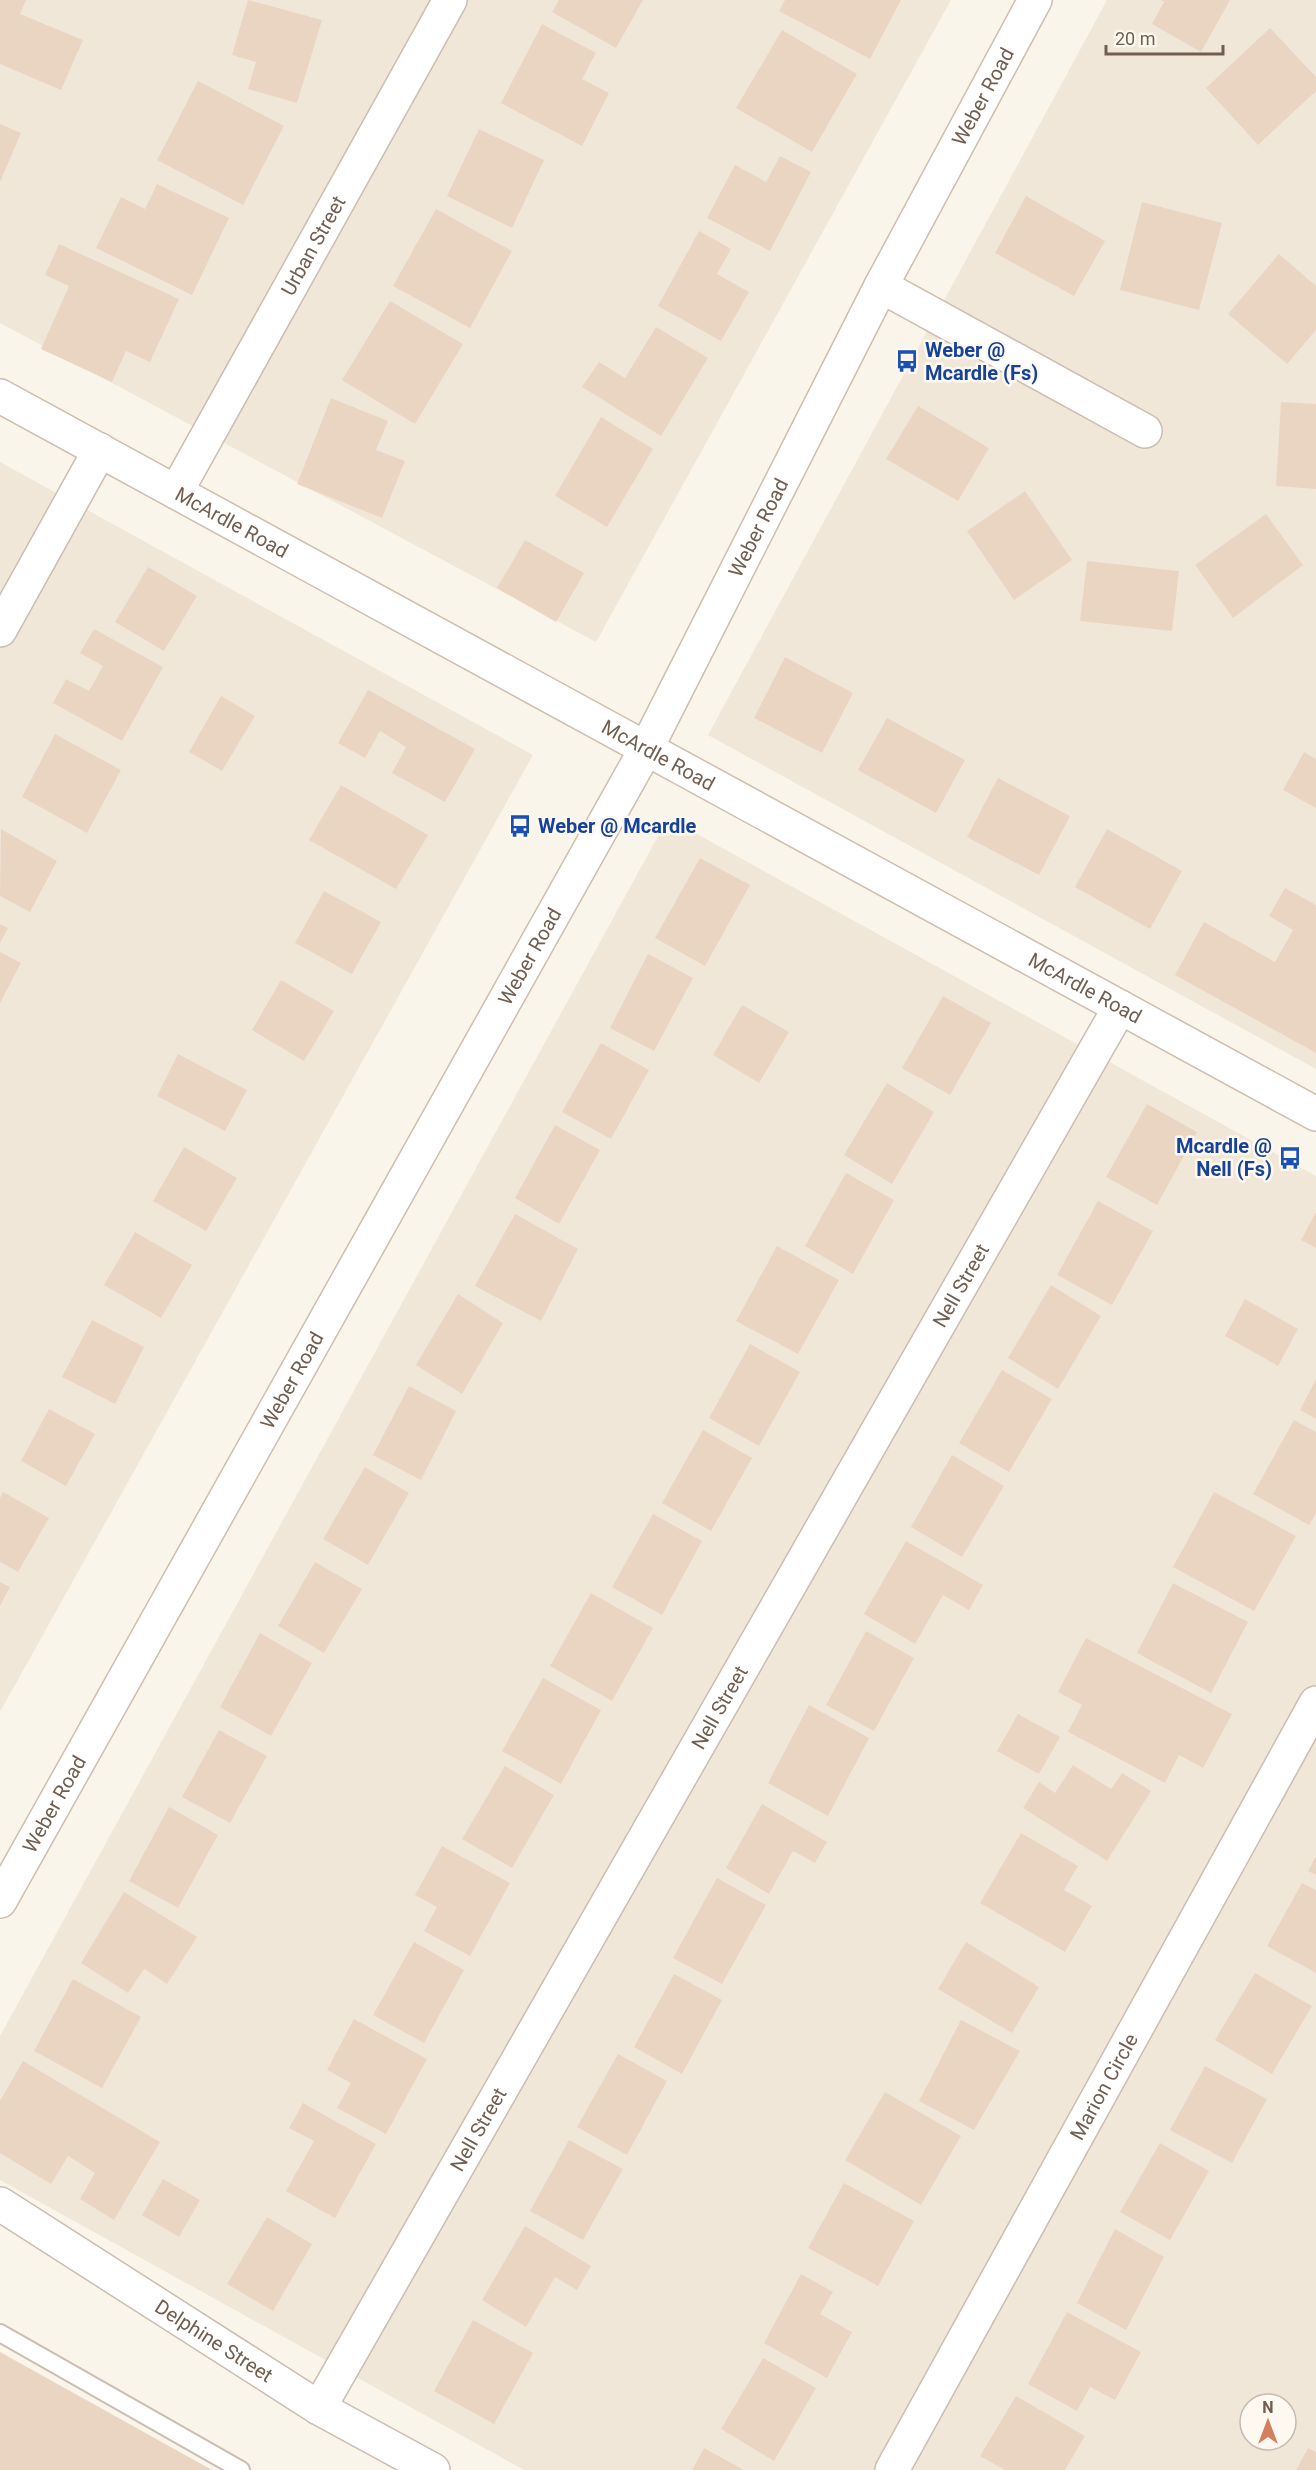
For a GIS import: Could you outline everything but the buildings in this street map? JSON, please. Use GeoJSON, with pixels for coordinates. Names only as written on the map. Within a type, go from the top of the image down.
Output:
{"type":"FeatureCollection","features":[{"type":"Feature","properties":{"kind":"street","name":"Urban Street"},"geometry":{"type":"LineString","coordinates":[[176,492],[450,0]]}},
{"type":"Feature","properties":{"kind":"street","name":"Weber Road"},"geometry":{"type":"LineString","coordinates":[[0,1901],[646,749],[881,286],[1035,0]]}},
{"type":"Feature","properties":{"kind":"street"},"geometry":{"type":"LineString","coordinates":[[881,286],[1145,431]]}},
{"type":"Feature","properties":{"kind":"street","name":"McArdle Road"},"geometry":{"type":"LineString","coordinates":[[0,396],[1316,1114]]}},
{"type":"Feature","properties":{"kind":"street"},"geometry":{"type":"LineString","coordinates":[[0,630],[100,450]]}},
{"type":"Feature","properties":{"kind":"street","name":"Nell Street"},"geometry":{"type":"LineString","coordinates":[[319,2408],[1120,1008]]}},
{"type":"Feature","properties":{"kind":"street","name":"Marion Circle"},"geometry":{"type":"LineString","coordinates":[[892,2470],[1316,1703]]}},
{"type":"Feature","properties":{"kind":"street","name":"Delphine Street"},"geometry":{"type":"LineString","coordinates":[[0,2204],[319,2408],[433,2470]]}},
{"type":"Feature","properties":{"kind":"lane"},"geometry":{"type":"LineString","coordinates":[[0,2332],[241,2470]]}},
{"type":"Feature","properties":{"kind":"shaded area"},"geometry":{"type":"Polygon","coordinates":[[[0,0],[951,0],[596,642],[0,323],[0,0]]]}},
{"type":"Feature","properties":{"kind":"shaded area"},"geometry":{"type":"Polygon","coordinates":[[[1107,0],[1316,0],[1316,1069],[708,735],[1107,0]]]}},
{"type":"Feature","properties":{"kind":"shaded area"},"geometry":{"type":"Polygon","coordinates":[[[0,462],[533,755],[0,1712],[0,462]]]}},
{"type":"Feature","properties":{"kind":"shaded area"},"geometry":{"type":"Polygon","coordinates":[[[668,818],[1316,1176],[1316,2470],[524,2470],[0,2180],[0,2036],[668,818]]]}},
{"type":"Feature","properties":{"kind":"place","name":"Weber @ Mcardle (Fs)"},"geometry":{"type":"Point","coordinates":[907,361]}},
{"type":"Feature","properties":{"kind":"place","name":"Weber @ Mcardle"},"geometry":{"type":"Point","coordinates":[520,826]}},
{"type":"Feature","properties":{"kind":"place","name":"Mcardle @ Nell (Fs)"},"geometry":{"type":"Point","coordinates":[1290,1158]}}]}
